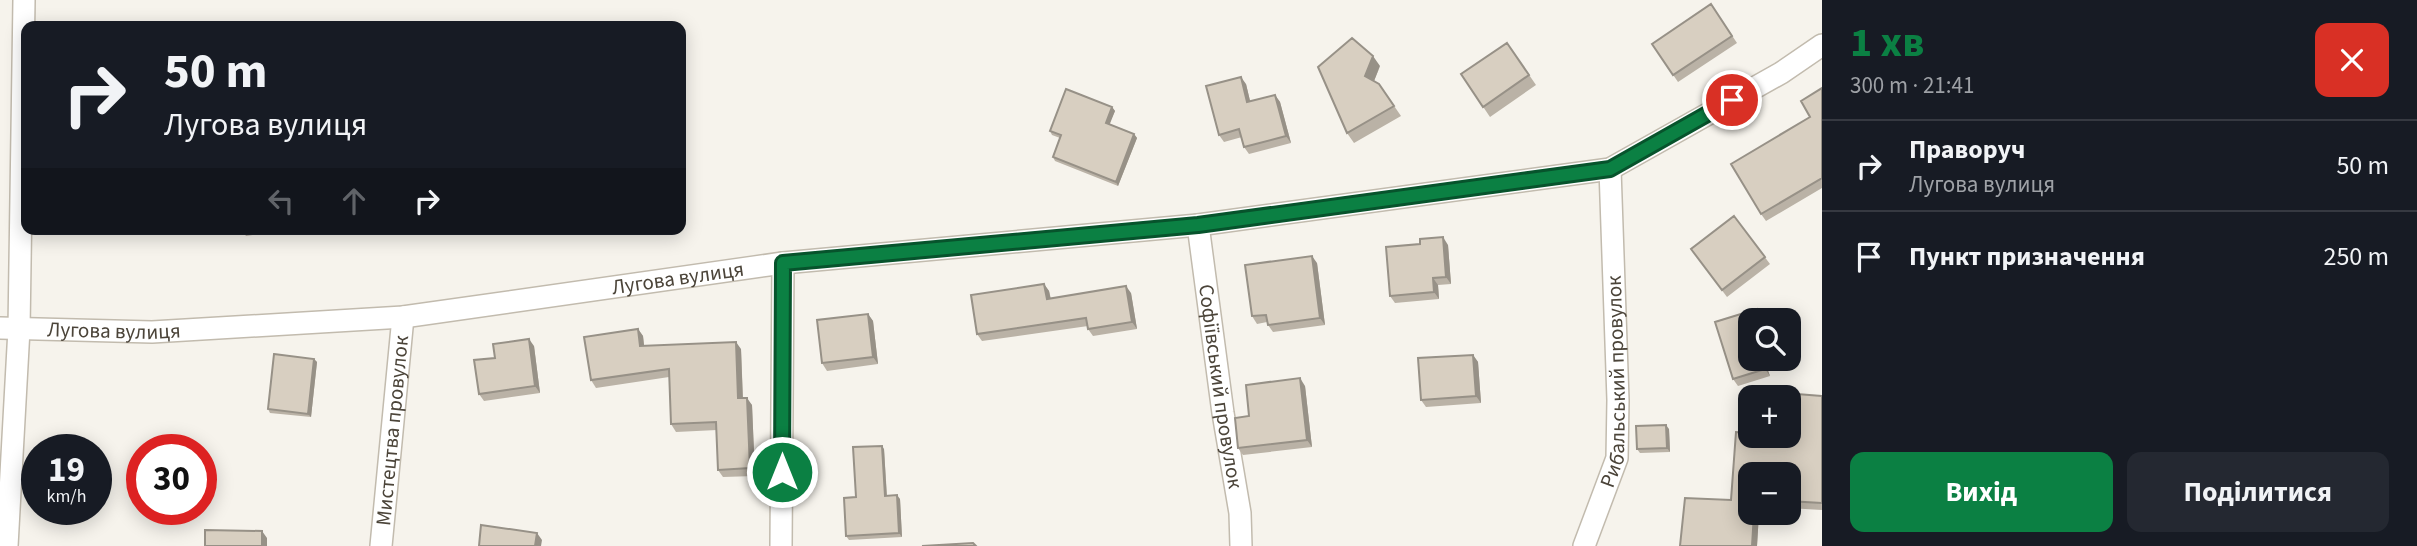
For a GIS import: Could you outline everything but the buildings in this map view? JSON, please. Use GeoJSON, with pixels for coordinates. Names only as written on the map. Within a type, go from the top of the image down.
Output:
{"type":"FeatureCollection","features":[{"type":"Feature","properties":{"kind":"street"},"geometry":{"type":"LineString","coordinates":[[23,21],[24,0]]}},
{"type":"Feature","properties":{"kind":"street","name":"Лугова вулиця"},"geometry":{"type":"LineString","coordinates":[[9,329],[152,332],[403,317],[783,263],[1198,225],[1610,169],[1781,73],[1822,46]]}},
{"type":"Feature","properties":{"kind":"street"},"geometry":{"type":"LineString","coordinates":[[7,546],[9,329],[21,66]]}},
{"type":"Feature","properties":{"kind":"street","name":"Рибальський провулок"},"geometry":{"type":"LineString","coordinates":[[1584,546],[1617,458],[1618,400],[1610,169]]}},
{"type":"Feature","properties":{"kind":"street","name":"Софіївський провулок"},"geometry":{"type":"LineString","coordinates":[[1198,225],[1223,413],[1240,513],[1241,546]]}},
{"type":"Feature","properties":{"kind":"street"},"geometry":{"type":"LineString","coordinates":[[781,546],[783,263]]}},
{"type":"Feature","properties":{"kind":"street","name":"Мистецтва провулок"},"geometry":{"type":"LineString","coordinates":[[381,546],[403,317]]}},
{"type":"Feature","properties":{"kind":"route"},"geometry":{"type":"LineString","coordinates":[[782,472],[783,263],[1198,225],[1610,169],[1732,100]]}}]}
